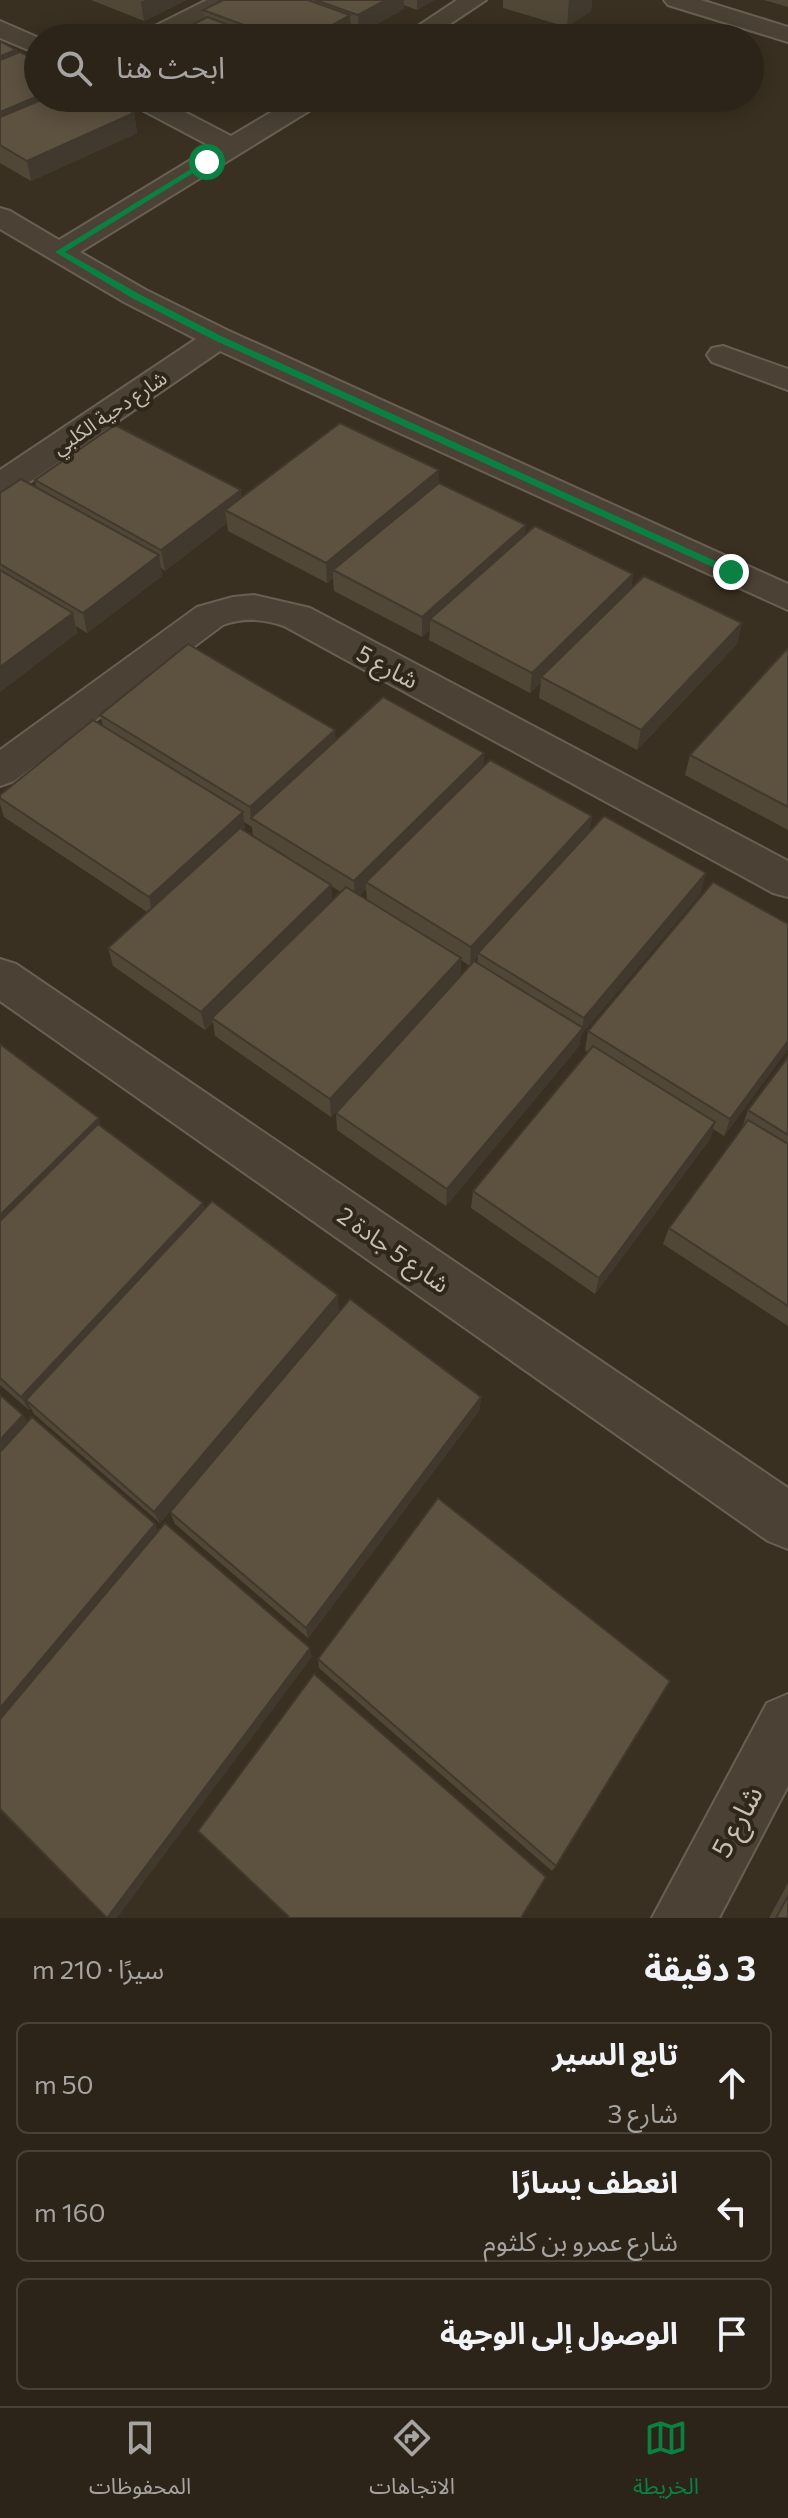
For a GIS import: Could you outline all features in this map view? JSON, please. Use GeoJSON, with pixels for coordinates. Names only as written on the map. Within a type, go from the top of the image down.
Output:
{"type":"FeatureCollection","features":[{"type":"Feature","properties":{"kind":"street"},"geometry":{"type":"LineString","coordinates":[[178,24],[225,0]]}},
{"type":"Feature","properties":{"kind":"street"},"geometry":{"type":"LineString","coordinates":[[435,24],[474,0]]}},
{"type":"Feature","properties":{"kind":"street"},"geometry":{"type":"LineString","coordinates":[[676,0],[753,24]]}},
{"type":"Feature","properties":{"kind":"street"},"geometry":{"type":"LineString","coordinates":[[0,28],[24,40]]}},
{"type":"Feature","properties":{"kind":"street"},"geometry":{"type":"LineString","coordinates":[[764,28],[788,35]]}},
{"type":"Feature","properties":{"kind":"street"},"geometry":{"type":"LineString","coordinates":[[165,112],[232,147]]}},
{"type":"Feature","properties":{"kind":"street"},"geometry":{"type":"LineString","coordinates":[[59,252],[290,112]]}},
{"type":"Feature","properties":{"kind":"street"},"geometry":{"type":"LineString","coordinates":[[0,217],[135,296],[218,338],[788,598]]}},
{"type":"Feature","properties":{"kind":"street","name":"شارع دحية الكلبي"},"geometry":{"type":"LineString","coordinates":[[0,486],[218,338]]}},
{"type":"Feature","properties":{"kind":"street"},"geometry":{"type":"LineString","coordinates":[[723,355],[788,380]]}},
{"type":"Feature","properties":{"kind":"street","name":"شارع 5"},"geometry":{"type":"LineString","coordinates":[[0,771],[210,616],[231,608],[253,605],[297,617],[788,881]]}},
{"type":"Feature","properties":{"kind":"street","name":"شارع 5 جادة 2"},"geometry":{"type":"LineString","coordinates":[[0,977],[788,1521]]}},
{"type":"Feature","properties":{"kind":"street","name":"شارع 5"},"geometry":{"type":"LineString","coordinates":[[684,1918],[788,1724]]}},
{"type":"Feature","properties":{"kind":"building"},"geometry":{"type":"Polygon","coordinates":[[[223,0],[308,0],[350,15],[334,24],[241,24],[203,10],[223,0]]]}},
{"type":"Feature","properties":{"kind":"building"},"geometry":{"type":"Polygon","coordinates":[[[315,0],[386,0],[358,15],[315,0]]]}},
{"type":"Feature","properties":{"kind":"building"},"geometry":{"type":"Polygon","coordinates":[[[207,17],[226,24],[194,24],[207,17]]]}},
{"type":"Feature","properties":{"kind":"building"},"geometry":{"type":"Polygon","coordinates":[[[0,41],[16,50],[0,56],[0,41]]]}},
{"type":"Feature","properties":{"kind":"building"},"geometry":{"type":"Polygon","coordinates":[[[20,52],[24,54],[24,102],[0,112],[0,60],[20,52]]]}},
{"type":"Feature","properties":{"kind":"building"},"geometry":{"type":"Polygon","coordinates":[[[24,107],[24,112],[134,113],[27,161],[0,145],[0,117],[24,107]]]}},
{"type":"Feature","properties":{"kind":"building"},"geometry":{"type":"Polygon","coordinates":[[[340,423],[439,470],[326,563],[225,510],[340,423]]]}},
{"type":"Feature","properties":{"kind":"building"},"geometry":{"type":"Polygon","coordinates":[[[115,425],[241,490],[161,550],[35,480],[115,425]]]}},
{"type":"Feature","properties":{"kind":"building"},"geometry":{"type":"Polygon","coordinates":[[[21,479],[159,555],[83,613],[0,564],[0,493],[21,479]]]}},
{"type":"Feature","properties":{"kind":"building"},"geometry":{"type":"Polygon","coordinates":[[[439,483],[526,525],[422,617],[333,570],[439,483]]]}},
{"type":"Feature","properties":{"kind":"building"},"geometry":{"type":"Polygon","coordinates":[[[535,526],[633,574],[532,673],[430,619],[535,526]]]}},
{"type":"Feature","properties":{"kind":"building"},"geometry":{"type":"Polygon","coordinates":[[[0,570],[73,613],[0,667],[0,570]]]}},
{"type":"Feature","properties":{"kind":"building"},"geometry":{"type":"Polygon","coordinates":[[[644,576],[742,623],[641,730],[541,677],[644,576]]]}},
{"type":"Feature","properties":{"kind":"building"},"geometry":{"type":"Polygon","coordinates":[[[188,644],[335,730],[250,807],[100,715],[188,644]]]}},
{"type":"Feature","properties":{"kind":"building"},"geometry":{"type":"Polygon","coordinates":[[[788,650],[788,807],[690,755],[788,650]]]}},
{"type":"Feature","properties":{"kind":"building"},"geometry":{"type":"Polygon","coordinates":[[[383,697],[484,753],[354,881],[251,818],[383,697]]]}},
{"type":"Feature","properties":{"kind":"building"},"geometry":{"type":"Polygon","coordinates":[[[93,720],[243,812],[149,897],[0,798],[93,720]]]}},
{"type":"Feature","properties":{"kind":"building"},"geometry":{"type":"Polygon","coordinates":[[[490,760],[592,816],[471,947],[366,882],[490,760]]]}},
{"type":"Feature","properties":{"kind":"building"},"geometry":{"type":"Polygon","coordinates":[[[604,816],[706,873],[584,1018],[478,953],[604,816]]]}},
{"type":"Feature","properties":{"kind":"building"},"geometry":{"type":"Polygon","coordinates":[[[240,828],[331,885],[201,1012],[108,948],[240,828]]]}},
{"type":"Feature","properties":{"kind":"building"},"geometry":{"type":"Polygon","coordinates":[[[713,882],[788,924],[788,1041],[730,1119],[588,1031],[713,882]]]}},
{"type":"Feature","properties":{"kind":"building"},"geometry":{"type":"Polygon","coordinates":[[[346,887],[461,958],[330,1099],[212,1018],[346,887]]]}},
{"type":"Feature","properties":{"kind":"building"},"geometry":{"type":"Polygon","coordinates":[[[474,961],[583,1028],[447,1189],[336,1113],[474,961]]]}},
{"type":"Feature","properties":{"kind":"building"},"geometry":{"type":"Polygon","coordinates":[[[0,1044],[99,1118],[0,1215],[0,1044]]]}},
{"type":"Feature","properties":{"kind":"building"},"geometry":{"type":"Polygon","coordinates":[[[593,1046],[715,1122],[599,1278],[473,1191],[593,1046]]]}},
{"type":"Feature","properties":{"kind":"building"},"geometry":{"type":"Polygon","coordinates":[[[788,1057],[788,1135],[748,1110],[788,1057]]]}},
{"type":"Feature","properties":{"kind":"building"},"geometry":{"type":"Polygon","coordinates":[[[748,1120],[788,1144],[788,1306],[669,1228],[748,1120]]]}},
{"type":"Feature","properties":{"kind":"building"},"geometry":{"type":"Polygon","coordinates":[[[98,1124],[203,1203],[21,1397],[0,1378],[0,1221],[98,1124]]]}},
{"type":"Feature","properties":{"kind":"building"},"geometry":{"type":"Polygon","coordinates":[[[212,1201],[338,1295],[154,1512],[26,1400],[212,1201]]]}},
{"type":"Feature","properties":{"kind":"building"},"geometry":{"type":"Polygon","coordinates":[[[350,1299],[481,1397],[306,1628],[170,1512],[350,1299]]]}},
{"type":"Feature","properties":{"kind":"building"},"geometry":{"type":"Polygon","coordinates":[[[0,1395],[23,1415],[0,1440],[0,1395]]]}},
{"type":"Feature","properties":{"kind":"building"},"geometry":{"type":"Polygon","coordinates":[[[32,1417],[155,1524],[0,1708],[0,1452],[32,1417]]]}},
{"type":"Feature","properties":{"kind":"building"},"geometry":{"type":"Polygon","coordinates":[[[438,1498],[670,1681],[556,1866],[318,1659],[438,1498]]]}},
{"type":"Feature","properties":{"kind":"building"},"geometry":{"type":"Polygon","coordinates":[[[165,1523],[310,1648],[107,1918],[0,1809],[0,1719],[165,1523]]]}},
{"type":"Feature","properties":{"kind":"building"},"geometry":{"type":"Polygon","coordinates":[[[314,1674],[546,1877],[521,1918],[290,1918],[198,1831],[314,1674]]]}},
{"type":"Feature","properties":{"kind":"building"},"geometry":{"type":"Polygon","coordinates":[[[788,1896],[788,1918],[776,1918],[788,1896]]]}},
{"type":"Feature","properties":{"kind":"route"},"geometry":{"type":"LineString","coordinates":[[207,162],[59,252],[135,296],[218,338],[731,572]]}}]}
